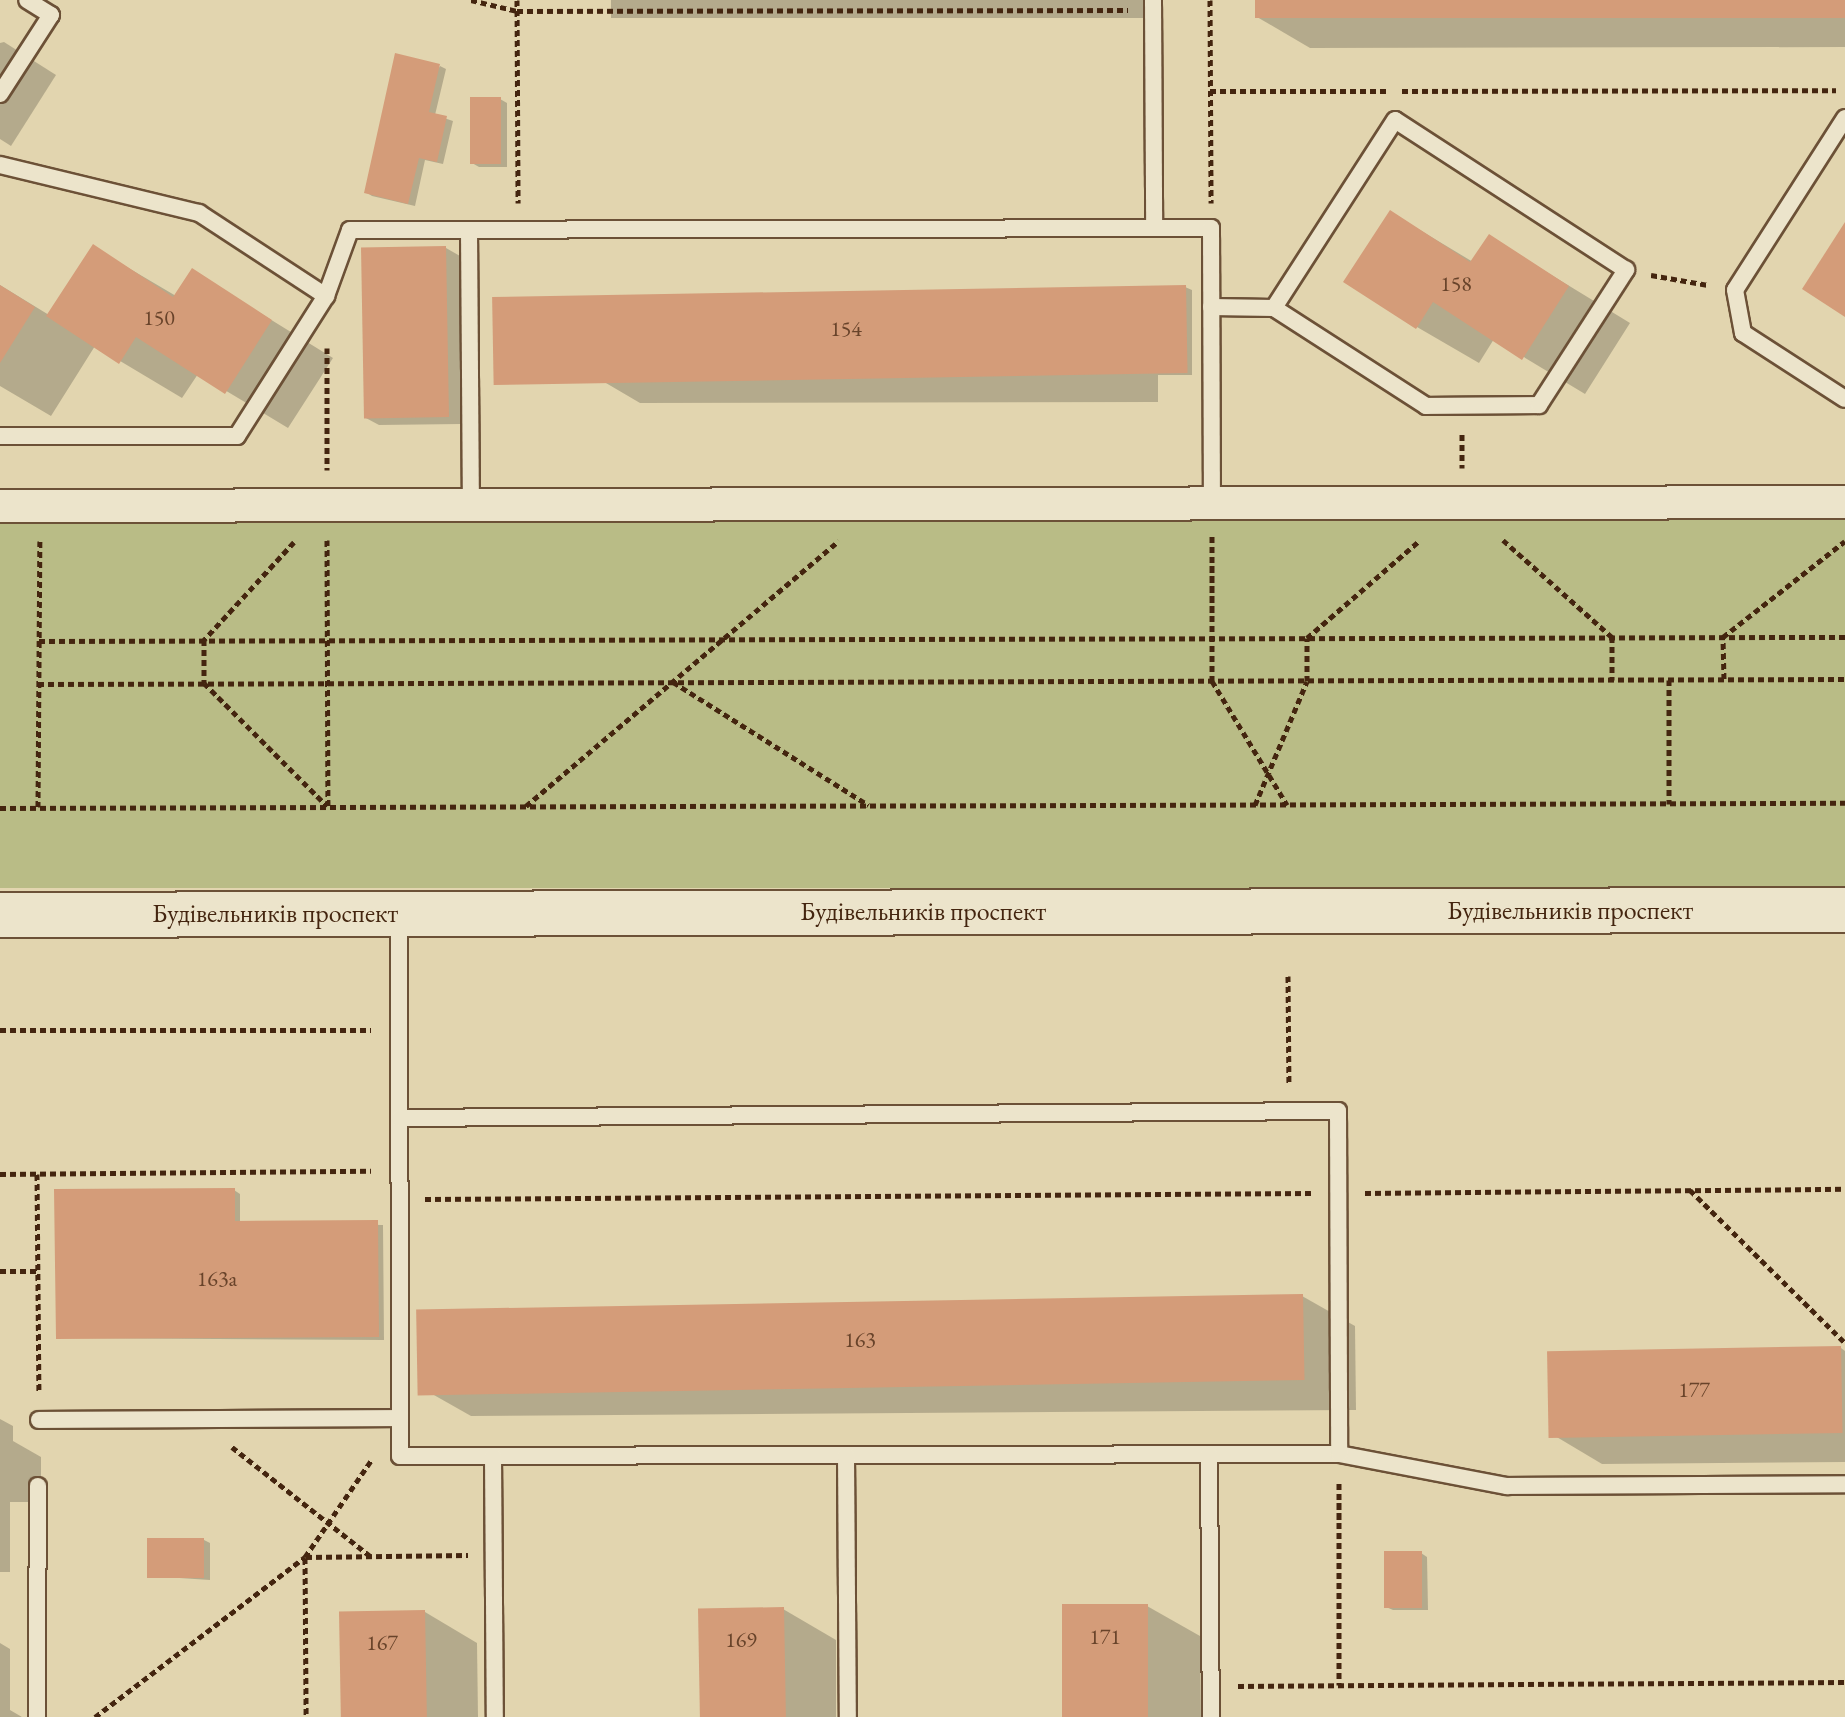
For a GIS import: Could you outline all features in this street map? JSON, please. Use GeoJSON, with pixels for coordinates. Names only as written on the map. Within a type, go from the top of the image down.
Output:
{"type":"FeatureCollection","features":[{"type":"Feature","properties":{"kind":"main road","name":"Будівельників проспект"},"geometry":{"type":"LineString","coordinates":[[0,915],[1845,910]]}},
{"type":"Feature","properties":{"kind":"street"},"geometry":{"type":"LineString","coordinates":[[0,506],[1845,502]]}},
{"type":"Feature","properties":{"kind":"lane"},"geometry":{"type":"LineString","coordinates":[[0,94],[51,15],[27,0]]}},
{"type":"Feature","properties":{"kind":"lane"},"geometry":{"type":"LineString","coordinates":[[1153,5],[1154,228]]}},
{"type":"Feature","properties":{"kind":"lane"},"geometry":{"type":"LineString","coordinates":[[1845,118],[1735,290],[1743,333],[1845,399]]}},
{"type":"Feature","properties":{"kind":"lane"},"geometry":{"type":"LineString","coordinates":[[1211,307],[1274,308],[1426,406],[1539,405],[1626,270],[1395,120],[1274,308]]}},
{"type":"Feature","properties":{"kind":"lane"},"geometry":{"type":"LineString","coordinates":[[0,165],[199,213],[326,296]]}},
{"type":"Feature","properties":{"kind":"lane"},"geometry":{"type":"LineString","coordinates":[[0,436],[237,436],[326,296],[350,230],[1211,228],[1212,503]]}},
{"type":"Feature","properties":{"kind":"lane"},"geometry":{"type":"LineString","coordinates":[[469,230],[471,505]]}},
{"type":"Feature","properties":{"kind":"lane"},"geometry":{"type":"LineString","coordinates":[[399,914],[400,1456],[1339,1454],[1507,1486],[1845,1484]]}},
{"type":"Feature","properties":{"kind":"lane"},"geometry":{"type":"LineString","coordinates":[[400,1118],[1338,1111],[1339,1454]]}},
{"type":"Feature","properties":{"kind":"lane"},"geometry":{"type":"LineString","coordinates":[[39,1420],[400,1418]]}},
{"type":"Feature","properties":{"kind":"lane"},"geometry":{"type":"LineString","coordinates":[[1209,1454],[1211,1717]]}},
{"type":"Feature","properties":{"kind":"lane"},"geometry":{"type":"LineString","coordinates":[[846,1455],[848,1717]]}},
{"type":"Feature","properties":{"kind":"lane"},"geometry":{"type":"LineString","coordinates":[[493,1456],[495,1717]]}},
{"type":"Feature","properties":{"kind":"lane"},"geometry":{"type":"LineString","coordinates":[[37,1717],[38,1486]]}},
{"type":"Feature","properties":{"kind":"path"},"geometry":{"type":"LineString","coordinates":[[471,0],[517,11],[1153,5]]}},
{"type":"Feature","properties":{"kind":"path"},"geometry":{"type":"LineString","coordinates":[[517,0],[518,230]]}},
{"type":"Feature","properties":{"kind":"path"},"geometry":{"type":"LineString","coordinates":[[1210,0],[1211,228]]}},
{"type":"Feature","properties":{"kind":"path"},"geometry":{"type":"LineString","coordinates":[[1210,91],[1845,89]]}},
{"type":"Feature","properties":{"kind":"path"},"geometry":{"type":"LineString","coordinates":[[1626,270],[1735,290]]}},
{"type":"Feature","properties":{"kind":"path"},"geometry":{"type":"LineString","coordinates":[[326,296],[328,807]]}},
{"type":"Feature","properties":{"kind":"path"},"geometry":{"type":"LineString","coordinates":[[1462,405],[1462,503],[1612,637],[1612,680]]}},
{"type":"Feature","properties":{"kind":"path"},"geometry":{"type":"LineString","coordinates":[[1212,503],[1212,681],[1287,805]]}},
{"type":"Feature","properties":{"kind":"path"},"geometry":{"type":"LineString","coordinates":[[1255,805],[1307,681],[1307,638],[1462,503]]}},
{"type":"Feature","properties":{"kind":"path"},"geometry":{"type":"LineString","coordinates":[[525,806],[883,504]]}},
{"type":"Feature","properties":{"kind":"path"},"geometry":{"type":"LineString","coordinates":[[38,808],[40,506]]}},
{"type":"Feature","properties":{"kind":"path"},"geometry":{"type":"LineString","coordinates":[[327,506],[204,640],[204,683],[328,807]]}},
{"type":"Feature","properties":{"kind":"path"},"geometry":{"type":"LineString","coordinates":[[1723,637],[1845,541]]}},
{"type":"Feature","properties":{"kind":"path"},"geometry":{"type":"LineString","coordinates":[[1723,637],[1724,679]]}},
{"type":"Feature","properties":{"kind":"path"},"geometry":{"type":"LineString","coordinates":[[39,641],[1845,637]]}},
{"type":"Feature","properties":{"kind":"path"},"geometry":{"type":"LineString","coordinates":[[38,684],[1845,679]]}},
{"type":"Feature","properties":{"kind":"path"},"geometry":{"type":"LineString","coordinates":[[1669,680],[1669,804]]}},
{"type":"Feature","properties":{"kind":"path"},"geometry":{"type":"LineString","coordinates":[[672,682],[868,806]]}},
{"type":"Feature","properties":{"kind":"path"},"geometry":{"type":"LineString","coordinates":[[0,808],[1845,803]]}},
{"type":"Feature","properties":{"kind":"path"},"geometry":{"type":"LineString","coordinates":[[1288,976],[1289,1112]]}},
{"type":"Feature","properties":{"kind":"path"},"geometry":{"type":"LineString","coordinates":[[0,1030],[400,1030]]}},
{"type":"Feature","properties":{"kind":"path"},"geometry":{"type":"LineString","coordinates":[[0,1174],[400,1171]]}},
{"type":"Feature","properties":{"kind":"path"},"geometry":{"type":"LineString","coordinates":[[37,1174],[39,1420]]}},
{"type":"Feature","properties":{"kind":"path"},"geometry":{"type":"LineString","coordinates":[[400,1199],[1845,1189]]}},
{"type":"Feature","properties":{"kind":"path"},"geometry":{"type":"LineString","coordinates":[[1690,1190],[1845,1343]]}},
{"type":"Feature","properties":{"kind":"path"},"geometry":{"type":"LineString","coordinates":[[0,1271],[38,1271]]}},
{"type":"Feature","properties":{"kind":"path"},"geometry":{"type":"LineString","coordinates":[[95,1717],[305,1557],[400,1418]]}},
{"type":"Feature","properties":{"kind":"path"},"geometry":{"type":"LineString","coordinates":[[197,1419],[370,1556]]}},
{"type":"Feature","properties":{"kind":"path"},"geometry":{"type":"LineString","coordinates":[[1339,1454],[1339,1685]]}},
{"type":"Feature","properties":{"kind":"path"},"geometry":{"type":"LineString","coordinates":[[305,1557],[493,1555]]}},
{"type":"Feature","properties":{"kind":"path"},"geometry":{"type":"LineString","coordinates":[[305,1557],[306,1717]]}},
{"type":"Feature","properties":{"kind":"path"},"geometry":{"type":"LineString","coordinates":[[1211,1687],[1845,1682]]}},
{"type":"Feature","properties":{"kind":"green space"},"geometry":{"type":"Polygon","coordinates":[[[0,519],[1845,519],[1845,888],[0,888],[0,519]]]}},
{"type":"Feature","properties":{"kind":"building"},"geometry":{"type":"Polygon","coordinates":[[[1255,0],[1845,0],[1845,18],[1255,18],[1255,0]]]}},
{"type":"Feature","properties":{"kind":"building"},"geometry":{"type":"Polygon","coordinates":[[[395,53],[440,64],[429,112],[447,116],[437,162],[419,158],[408,204],[364,193],[395,53]]]}},
{"type":"Feature","properties":{"kind":"building"},"geometry":{"type":"Polygon","coordinates":[[[470,97],[501,97],[501,164],[470,164],[470,97]]]}},
{"type":"Feature","properties":{"kind":"building"},"geometry":{"type":"Polygon","coordinates":[[[1390,210],[1470,262],[1489,234],[1569,286],[1522,360],[1433,302],[1416,329],[1343,282],[1390,210]]]}},
{"type":"Feature","properties":{"kind":"building"},"geometry":{"type":"Polygon","coordinates":[[[1845,222],[1845,317],[1802,289],[1845,222]]]}},
{"type":"Feature","properties":{"kind":"building"},"geometry":{"type":"Polygon","coordinates":[[[93,244],[173,297],[192,268],[272,320],[225,394],[136,337],[119,364],[46,316],[93,244]]]}},
{"type":"Feature","properties":{"kind":"building"},"geometry":{"type":"Polygon","coordinates":[[[446,246],[449,417],[364,418],[361,247],[446,246]]]}},
{"type":"Feature","properties":{"kind":"building"},"geometry":{"type":"Polygon","coordinates":[[[0,285],[35,307],[0,363],[0,285]]]}},
{"type":"Feature","properties":{"kind":"building"},"geometry":{"type":"Polygon","coordinates":[[[1186,285],[1188,373],[494,385],[492,297],[1186,285]]]}},
{"type":"Feature","properties":{"kind":"building"},"geometry":{"type":"Polygon","coordinates":[[[235,1188],[235,1221],[378,1220],[379,1337],[56,1339],[54,1189],[235,1188]]]}},
{"type":"Feature","properties":{"kind":"building"},"geometry":{"type":"Polygon","coordinates":[[[1303,1294],[1305,1380],[418,1395],[416,1309],[1303,1294]]]}},
{"type":"Feature","properties":{"kind":"building"},"geometry":{"type":"Polygon","coordinates":[[[1841,1346],[1843,1433],[1549,1438],[1547,1351],[1841,1346]]]}},
{"type":"Feature","properties":{"kind":"building"},"geometry":{"type":"Polygon","coordinates":[[[147,1538],[204,1538],[204,1578],[147,1578],[147,1538]]]}},
{"type":"Feature","properties":{"kind":"building"},"geometry":{"type":"Polygon","coordinates":[[[1384,1551],[1422,1551],[1422,1608],[1384,1608],[1384,1551]]]}},
{"type":"Feature","properties":{"kind":"building"},"geometry":{"type":"Polygon","coordinates":[[[1062,1604],[1148,1604],[1148,1717],[1062,1717],[1062,1604]]]}},
{"type":"Feature","properties":{"kind":"building"},"geometry":{"type":"Polygon","coordinates":[[[784,1607],[786,1717],[700,1717],[698,1609],[784,1607]]]}},
{"type":"Feature","properties":{"kind":"building"},"geometry":{"type":"Polygon","coordinates":[[[425,1610],[427,1717],[341,1717],[339,1612],[425,1610]]]}}]}
